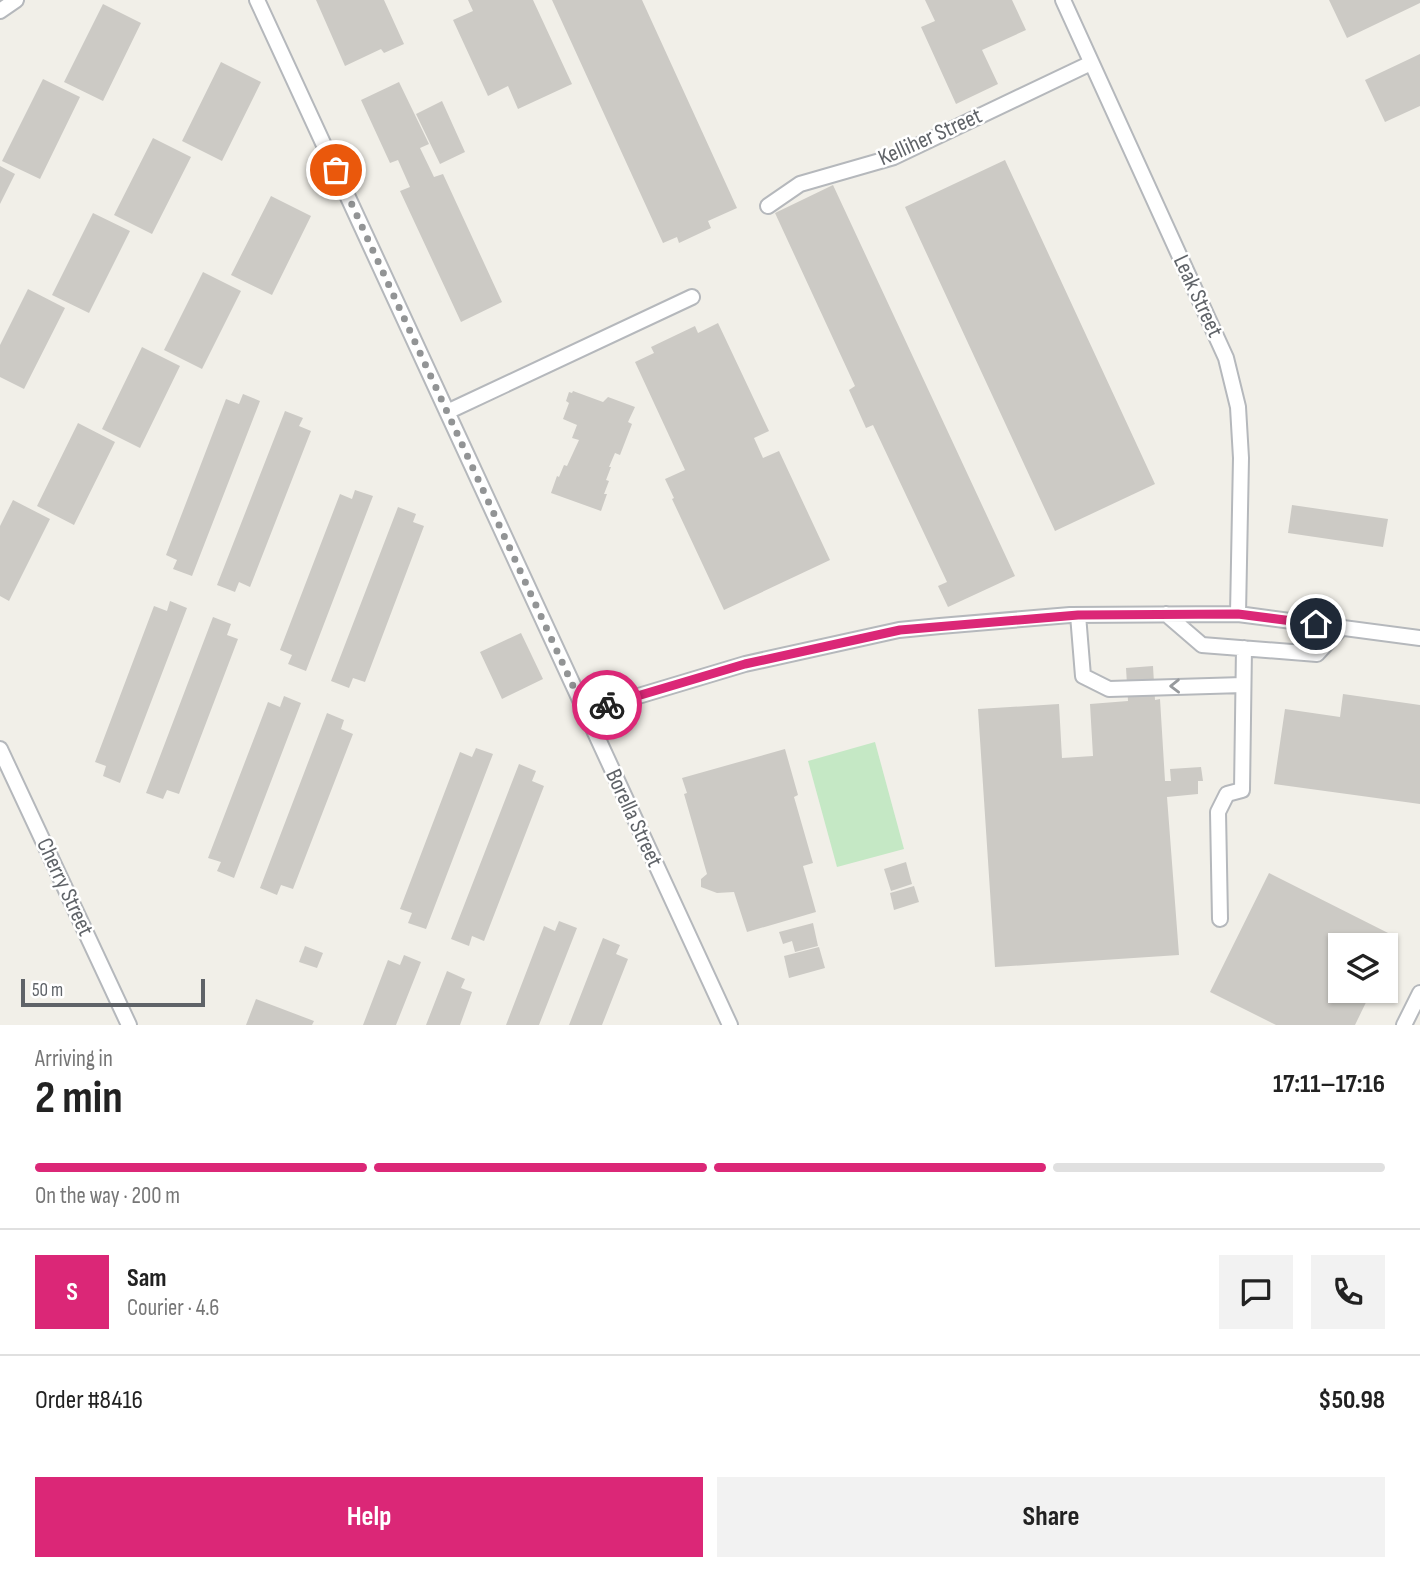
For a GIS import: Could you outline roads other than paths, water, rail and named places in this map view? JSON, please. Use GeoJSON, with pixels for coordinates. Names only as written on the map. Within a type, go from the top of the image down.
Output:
{"type":"FeatureCollection","features":[{"type":"Feature","properties":{"kind":"lane"},"geometry":{"type":"LineString","coordinates":[[0,11],[16,0]]}},
{"type":"Feature","properties":{"kind":"lane","name":"Borella Street"},"geometry":{"type":"LineString","coordinates":[[257,0],[730,1025]]}},
{"type":"Feature","properties":{"kind":"lane","name":"Leak Street"},"geometry":{"type":"LineString","coordinates":[[1063,0],[1226,358],[1238,407],[1241,458],[1238,614]]}},
{"type":"Feature","properties":{"kind":"lane","name":"Kelliher Street"},"geometry":{"type":"LineString","coordinates":[[768,206],[800,184],[894,157],[1091,64]]}},
{"type":"Feature","properties":{"kind":"lane"},"geometry":{"type":"LineString","coordinates":[[447,412],[692,297]]}},
{"type":"Feature","properties":{"kind":"lane"},"geometry":{"type":"LineString","coordinates":[[1166,614],[1202,645],[1317,654],[1342,627]]}},
{"type":"Feature","properties":{"kind":"lane"},"geometry":{"type":"LineString","coordinates":[[585,712],[745,664],[900,630],[1078,615],[1238,614],[1420,638]]}},
{"type":"Feature","properties":{"kind":"lane"},"geometry":{"type":"LineString","coordinates":[[1078,615],[1083,676],[1109,689],[1243,685]]}},
{"type":"Feature","properties":{"kind":"lane"},"geometry":{"type":"LineString","coordinates":[[1220,919],[1218,812],[1227,794],[1242,790],[1244,648]]}},
{"type":"Feature","properties":{"kind":"lane","name":"Cherry Street"},"geometry":{"type":"LineString","coordinates":[[0,749],[129,1025]]}},
{"type":"Feature","properties":{"kind":"lane"},"geometry":{"type":"LineString","coordinates":[[1404,1025],[1420,993]]}}]}
